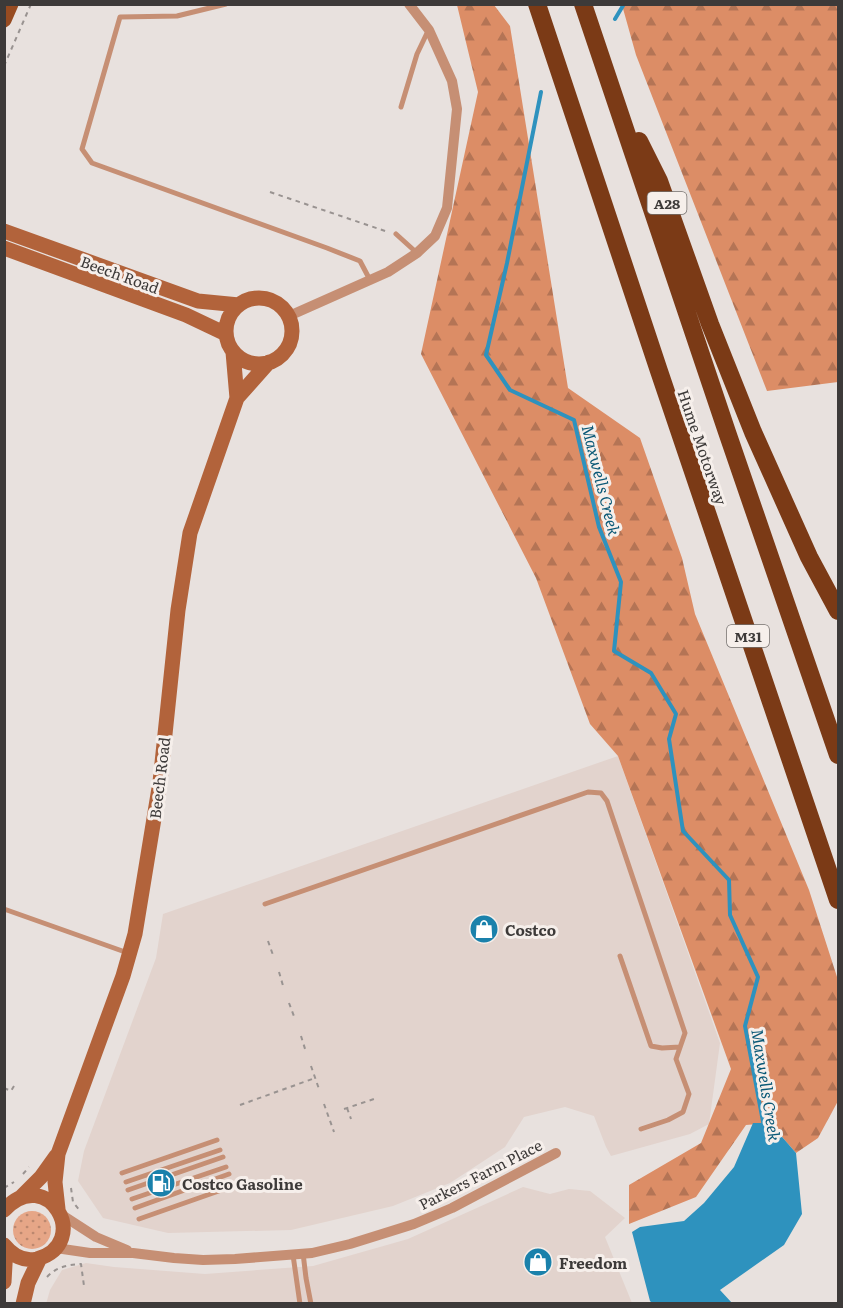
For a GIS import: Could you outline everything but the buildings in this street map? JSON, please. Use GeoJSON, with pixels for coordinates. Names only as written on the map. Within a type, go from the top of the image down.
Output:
{"type":"FeatureCollection","features":[{"type":"Feature","properties":{"kind":"highway","name":"Hume Motorway"},"geometry":{"type":"LineString","coordinates":[[537,4],[838,900]]}},
{"type":"Feature","properties":{"kind":"highway","name":"Hume Motorway"},"geometry":{"type":"LineString","coordinates":[[583,4],[838,755]]}},
{"type":"Feature","properties":{"kind":"highway","name":"A28"},"geometry":{"type":"LineString","coordinates":[[611,89],[659,182],[710,324],[777,486],[809,557],[838,611]]}},
{"type":"Feature","properties":{"kind":"main road"},"geometry":{"type":"LineString","coordinates":[[4,20],[11,4]]}},
{"type":"Feature","properties":{"kind":"main road","name":"Beech Road"},"geometry":{"type":"LineString","coordinates":[[4,231],[198,301],[238,305]]}},
{"type":"Feature","properties":{"kind":"main road","name":"Beech Road"},"geometry":{"type":"LineString","coordinates":[[4,248],[186,315],[226,334]]}},
{"type":"Feature","properties":{"kind":"main road"},"geometry":{"type":"LineString","coordinates":[[257,298],[275,302],[283,308],[289,316],[292,327],[287,348],[279,357],[260,364],[250,363],[233,352],[226,334],[227,323],[231,313],[238,305],[257,298]]}},
{"type":"Feature","properties":{"kind":"main road","name":"Beech Road"},"geometry":{"type":"LineString","coordinates":[[233,352],[237,398]]}},
{"type":"Feature","properties":{"kind":"main road","name":"Beech Road"},"geometry":{"type":"LineString","coordinates":[[56,1248],[61,1241],[64,1224],[55,1182],[58,1154],[119,987],[135,934],[160,782],[178,610],[190,533],[237,398],[269,362]]}},
{"type":"Feature","properties":{"kind":"main road","name":"Beech Road"},"geometry":{"type":"LineString","coordinates":[[9,1200],[41,1177],[58,1154]]}},
{"type":"Feature","properties":{"kind":"main road"},"geometry":{"type":"LineString","coordinates":[[9,1200],[35,1195],[48,1200],[60,1212]]}},
{"type":"Feature","properties":{"kind":"main road"},"geometry":{"type":"LineString","coordinates":[[5,1246],[19,1257],[33,1260],[46,1256],[56,1248]]}},
{"type":"Feature","properties":{"kind":"main road"},"geometry":{"type":"LineString","coordinates":[[4,1282],[5,1246]]}},
{"type":"Feature","properties":{"kind":"main road"},"geometry":{"type":"LineString","coordinates":[[23,1304],[28,1283],[40,1258]]}},
{"type":"Feature","properties":{"kind":"street"},"geometry":{"type":"LineString","coordinates":[[289,316],[388,272],[417,253],[435,236],[447,208],[457,110],[452,81],[429,30],[409,4]]}},
{"type":"Feature","properties":{"kind":"street","name":"Parkers Farm Place"},"geometry":{"type":"LineString","coordinates":[[56,1248],[90,1253],[133,1253],[203,1260],[312,1253],[414,1224],[452,1208],[556,1153]]}},
{"type":"Feature","properties":{"kind":"street","name":"Parkers Farm Place"},"geometry":{"type":"LineString","coordinates":[[60,1212],[96,1237],[133,1253]]}},
{"type":"Feature","properties":{"kind":"lane"},"geometry":{"type":"LineString","coordinates":[[226,4],[177,16],[120,17],[82,148],[92,163],[360,261],[370,280]]}},
{"type":"Feature","properties":{"kind":"lane"},"geometry":{"type":"LineString","coordinates":[[401,107],[417,54],[429,30]]}},
{"type":"Feature","properties":{"kind":"lane"},"geometry":{"type":"LineString","coordinates":[[396,234],[417,253]]}},
{"type":"Feature","properties":{"kind":"lane"},"geometry":{"type":"LineString","coordinates":[[266,904],[588,792],[601,793],[607,801],[685,1032],[676,1059],[689,1094],[683,1112],[641,1129]]}},
{"type":"Feature","properties":{"kind":"lane"},"geometry":{"type":"LineString","coordinates":[[4,909],[129,954]]}},
{"type":"Feature","properties":{"kind":"lane"},"geometry":{"type":"LineString","coordinates":[[620,956],[651,1046],[680,1047]]}},
{"type":"Feature","properties":{"kind":"lane"},"geometry":{"type":"LineString","coordinates":[[122,1173],[217,1140]]}},
{"type":"Feature","properties":{"kind":"lane"},"geometry":{"type":"LineString","coordinates":[[126,1182],[220,1150]]}},
{"type":"Feature","properties":{"kind":"lane"},"geometry":{"type":"LineString","coordinates":[[128,1190],[223,1157]]}},
{"type":"Feature","properties":{"kind":"lane"},"geometry":{"type":"LineString","coordinates":[[132,1200],[226,1167]]}},
{"type":"Feature","properties":{"kind":"lane"},"geometry":{"type":"LineString","coordinates":[[135,1208],[229,1174]]}},
{"type":"Feature","properties":{"kind":"lane"},"geometry":{"type":"LineString","coordinates":[[139,1219],[233,1186]]}},
{"type":"Feature","properties":{"kind":"lane"},"geometry":{"type":"LineString","coordinates":[[298,1254],[300,1304]]}},
{"type":"Feature","properties":{"kind":"lane"},"geometry":{"type":"LineString","coordinates":[[298,1254],[311,1304]]}},
{"type":"Feature","properties":{"kind":"path"},"geometry":{"type":"LineString","coordinates":[[4,66],[31,4]]}},
{"type":"Feature","properties":{"kind":"path"},"geometry":{"type":"LineString","coordinates":[[270,192],[396,234]]}},
{"type":"Feature","properties":{"kind":"path"},"geometry":{"type":"LineString","coordinates":[[268,941],[273,956]]}},
{"type":"Feature","properties":{"kind":"path"},"geometry":{"type":"LineString","coordinates":[[279,972],[285,988]]}},
{"type":"Feature","properties":{"kind":"path"},"geometry":{"type":"LineString","coordinates":[[289,1003],[295,1019]]}},
{"type":"Feature","properties":{"kind":"path"},"geometry":{"type":"LineString","coordinates":[[301,1036],[306,1052]]}},
{"type":"Feature","properties":{"kind":"path"},"geometry":{"type":"LineString","coordinates":[[311,1066],[319,1089]]}},
{"type":"Feature","properties":{"kind":"path"},"geometry":{"type":"LineString","coordinates":[[240,1105],[315,1078]]}},
{"type":"Feature","properties":{"kind":"path"},"geometry":{"type":"LineString","coordinates":[[4,1088],[11,1090],[14,1086]]}},
{"type":"Feature","properties":{"kind":"path"},"geometry":{"type":"LineString","coordinates":[[351,1119],[346,1109],[378,1098]]}},
{"type":"Feature","properties":{"kind":"path"},"geometry":{"type":"LineString","coordinates":[[324,1104],[334,1132]]}},
{"type":"Feature","properties":{"kind":"path"},"geometry":{"type":"LineString","coordinates":[[9,1200],[11,1186],[29,1167]]}},
{"type":"Feature","properties":{"kind":"path"},"geometry":{"type":"LineString","coordinates":[[71,1188],[73,1202],[83,1214]]}},
{"type":"Feature","properties":{"kind":"path"},"geometry":{"type":"LineString","coordinates":[[44,1281],[60,1268],[81,1264],[84,1286]]}},
{"type":"Feature","properties":{"kind":"shaded area"},"geometry":{"type":"Polygon","coordinates":[[[618,756],[720,1043],[709,1124],[690,1134],[611,1156],[594,1116],[565,1107],[524,1117],[505,1147],[450,1183],[393,1206],[291,1230],[168,1233],[103,1218],[78,1181],[84,1151],[156,958],[163,914],[618,756]]]}},
{"type":"Feature","properties":{"kind":"shaded area"},"geometry":{"type":"Polygon","coordinates":[[[523,1187],[550,1194],[569,1189],[590,1191],[625,1218],[605,1237],[632,1303],[46,1304],[50,1290],[62,1270],[86,1263],[205,1274],[313,1266],[408,1239],[523,1187]]]}},
{"type":"Feature","properties":{"kind":"shaded area"},"geometry":{"type":"Polygon","coordinates":[[[32,1211],[46,1216],[51,1230],[46,1244],[32,1249],[18,1244],[13,1230],[18,1216],[32,1211]]]}},
{"type":"Feature","properties":{"kind":"green space"},"geometry":{"type":"Polygon","coordinates":[[[457,5],[494,5],[510,26],[568,388],[640,438],[682,558],[695,614],[809,890],[838,980],[838,1101],[818,1138],[796,1153],[770,1123],[746,1125],[696,1197],[629,1224],[629,1185],[701,1143],[731,1069],[618,756],[590,724],[536,578],[421,354],[478,92],[457,5]]]}},
{"type":"Feature","properties":{"kind":"green space"},"geometry":{"type":"Polygon","coordinates":[[[622,5],[838,5],[838,382],[767,391],[636,55],[622,5]]]}},
{"type":"Feature","properties":{"kind":"water"},"geometry":{"type":"Polygon","coordinates":[[[753,1123],[770,1123],[796,1153],[802,1214],[784,1245],[720,1290],[732,1303],[652,1303],[632,1232],[640,1227],[684,1221],[704,1203],[734,1167],[753,1123]]]}},
{"type":"Feature","properties":{"kind":"waterway","name":"Maxwells Creek"},"geometry":{"type":"LineString","coordinates":[[615,19],[624,4]]}},
{"type":"Feature","properties":{"kind":"waterway","name":"Maxwells Creek"},"geometry":{"type":"LineString","coordinates":[[541,92],[486,355],[510,390],[574,420],[599,527],[621,582],[614,651],[651,673],[676,714],[669,739],[683,831],[729,880],[730,915],[758,977],[745,1026],[764,1127]]}},
{"type":"Feature","properties":{"kind":"place","name":"Costco"},"geometry":{"type":"Point","coordinates":[484,929]}},
{"type":"Feature","properties":{"kind":"place","name":"Costco Gasoline"},"geometry":{"type":"Point","coordinates":[161,1183]}},
{"type":"Feature","properties":{"kind":"place","name":"Freedom"},"geometry":{"type":"Point","coordinates":[538,1262]}}]}
